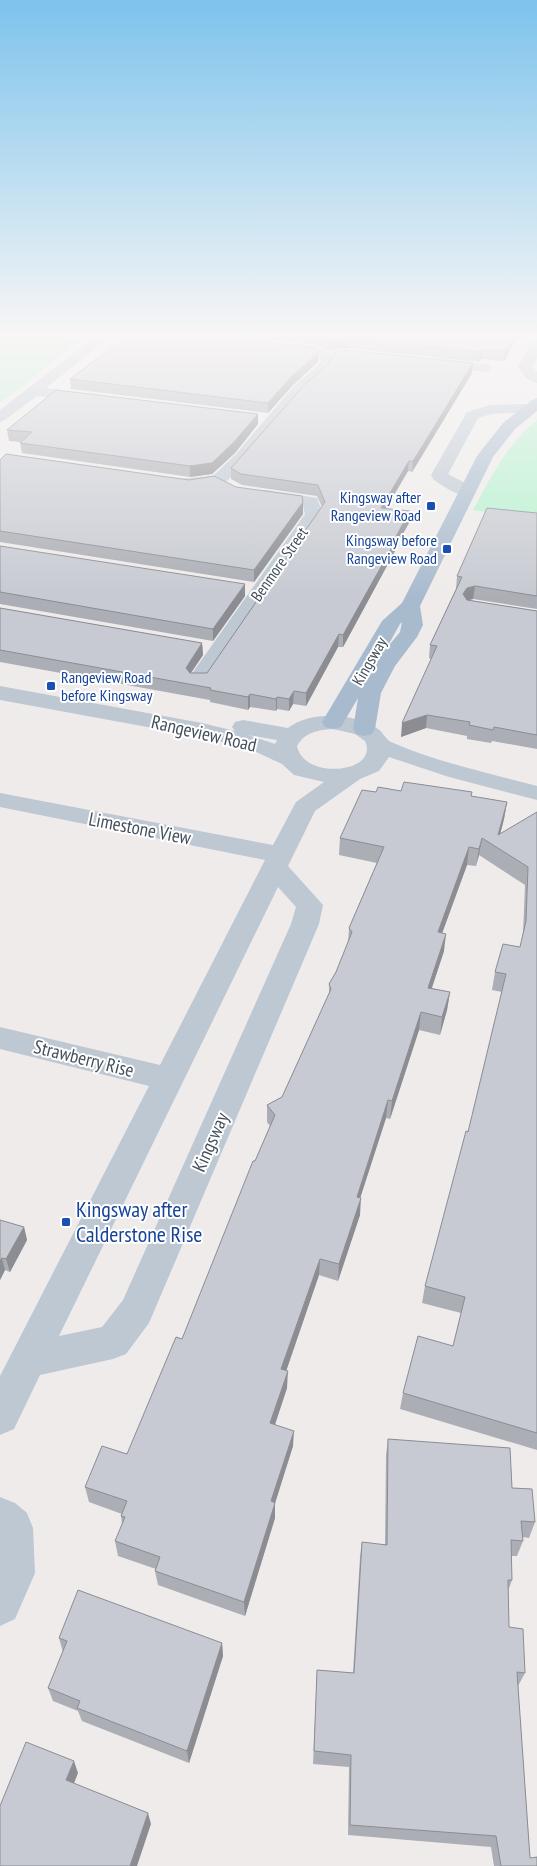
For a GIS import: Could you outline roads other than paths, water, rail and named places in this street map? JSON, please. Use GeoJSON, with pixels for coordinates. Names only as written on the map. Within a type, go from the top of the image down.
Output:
{"type":"FeatureCollection","features":[{"type":"Feature","properties":{"kind":"main road","name":"Kingsway"},"geometry":{"type":"LineString","coordinates":[[333,722],[392,621],[410,606],[485,456],[513,423]]}},
{"type":"Feature","properties":{"kind":"main road","name":"Kingsway"},"geometry":{"type":"LineString","coordinates":[[372,737],[370,693],[385,664],[410,633],[413,625],[410,606]]}},
{"type":"Feature","properties":{"kind":"street"},"geometry":{"type":"LineString","coordinates":[[171,481],[190,484],[218,480],[242,457],[269,423]]}},
{"type":"Feature","properties":{"kind":"street","name":"Kingsway"},"geometry":{"type":"LineString","coordinates":[[467,491],[439,475],[468,423]]}},
{"type":"Feature","properties":{"kind":"street","name":"Benmore Street"},"geometry":{"type":"LineString","coordinates":[[200,679],[210,649],[260,591],[314,514],[311,502],[240,491],[218,480]]}},
{"type":"Feature","properties":{"kind":"street"},"geometry":{"type":"LineString","coordinates":[[241,588],[260,591]]}},
{"type":"Feature","properties":{"kind":"street","name":"Rangeview Road"},"geometry":{"type":"LineString","coordinates":[[0,683],[69,701],[258,744],[293,763]]}},
{"type":"Feature","properties":{"kind":"street","name":"Rangeview Road"},"geometry":{"type":"LineString","coordinates":[[0,693],[69,701],[291,735]]}},
{"type":"Feature","properties":{"kind":"street"},"geometry":{"type":"LineString","coordinates":[[305,806],[293,763],[285,746],[291,735],[298,730],[314,724],[333,722],[350,724],[372,737],[457,772],[537,793]]}},
{"type":"Feature","properties":{"kind":"street"},"geometry":{"type":"LineString","coordinates":[[0,1416],[305,806],[378,758],[372,737]]}},
{"type":"Feature","properties":{"kind":"street"},"geometry":{"type":"LineString","coordinates":[[293,763],[317,775],[332,776],[360,771],[457,772]]}},
{"type":"Feature","properties":{"kind":"street","name":"Limestone View"},"geometry":{"type":"LineString","coordinates":[[0,800],[277,861]]}},
{"type":"Feature","properties":{"kind":"street","name":"Kingsway"},"geometry":{"type":"LineString","coordinates":[[28,1360],[113,1342],[136,1311],[305,924],[310,905],[277,861]]}},
{"type":"Feature","properties":{"kind":"street","name":"Strawberry Rise"},"geometry":{"type":"LineString","coordinates":[[0,1038],[168,1079]]}},
{"type":"Feature","properties":{"kind":"street"},"geometry":{"type":"LineString","coordinates":[[0,1518],[12,1528],[14,1573],[0,1604]]}},
{"type":"Feature","properties":{"kind":"place","name":"Kingsway after Rangeview Road"},"geometry":{"type":"Point","coordinates":[431,506]}},
{"type":"Feature","properties":{"kind":"place","name":"Kingsway before Rangeview Road"},"geometry":{"type":"Point","coordinates":[447,549]}},
{"type":"Feature","properties":{"kind":"place","name":"Rangeview Road before Kingsway"},"geometry":{"type":"Point","coordinates":[51,686]}},
{"type":"Feature","properties":{"kind":"place","name":"Kingsway after Calderstone Rise"},"geometry":{"type":"Point","coordinates":[66,1222]}}]}
